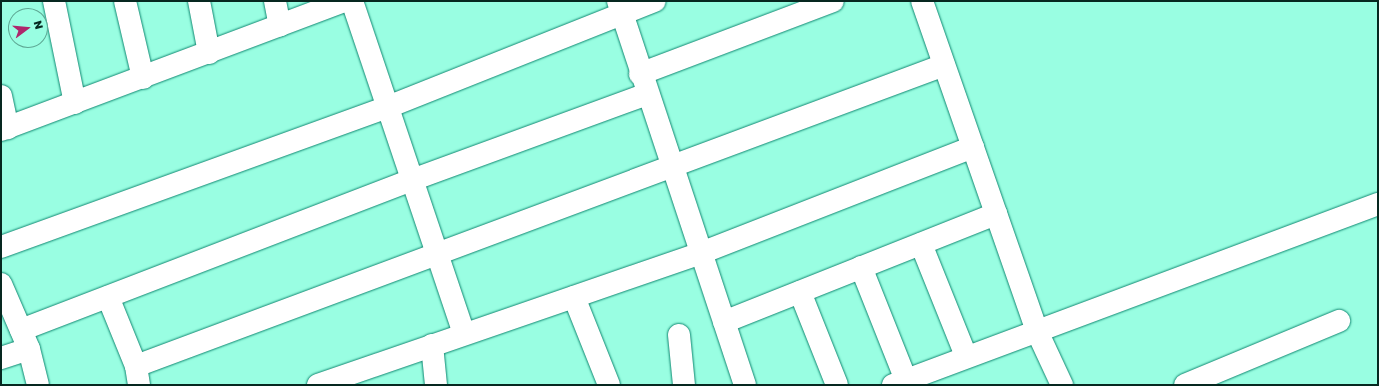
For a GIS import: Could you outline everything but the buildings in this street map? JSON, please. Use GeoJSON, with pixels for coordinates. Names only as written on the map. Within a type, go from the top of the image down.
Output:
{"type":"FeatureCollection","features":[{"type":"Feature","properties":{"kind":"street"},"geometry":{"type":"LineString","coordinates":[[54,1],[75,103]]}},
{"type":"Feature","properties":{"kind":"street"},"geometry":{"type":"LineString","coordinates":[[125,1],[142,78]]}},
{"type":"Feature","properties":{"kind":"street"},"geometry":{"type":"LineString","coordinates":[[199,1],[210,53]]}},
{"type":"Feature","properties":{"kind":"street"},"geometry":{"type":"LineString","coordinates":[[274,1],[280,26]]}},
{"type":"Feature","properties":{"kind":"street"},"geometry":{"type":"LineString","coordinates":[[1,96],[4,129],[210,53],[344,1]]}},
{"type":"Feature","properties":{"kind":"street"},"geometry":{"type":"LineString","coordinates":[[352,1],[464,334]]}},
{"type":"Feature","properties":{"kind":"street"},"geometry":{"type":"LineString","coordinates":[[1,247],[388,106],[620,7],[655,1]]}},
{"type":"Feature","properties":{"kind":"street"},"geometry":{"type":"LineString","coordinates":[[1,358],[25,339],[108,297],[412,180],[644,84],[833,1]]}},
{"type":"Feature","properties":{"kind":"street"},"geometry":{"type":"LineString","coordinates":[[922,1],[1036,329],[1062,385]]}},
{"type":"Feature","properties":{"kind":"street"},"geometry":{"type":"LineString","coordinates":[[620,7],[644,84],[745,385]]}},
{"type":"Feature","properties":{"kind":"street"},"geometry":{"type":"LineString","coordinates":[[108,297],[137,376],[437,255],[944,65]]}},
{"type":"Feature","properties":{"kind":"street"},"geometry":{"type":"LineString","coordinates":[[318,385],[701,253],[973,147]]}},
{"type":"Feature","properties":{"kind":"street"},"geometry":{"type":"LineString","coordinates":[[861,267],[900,382],[1036,329],[1378,204]]}},
{"type":"Feature","properties":{"kind":"street"},"geometry":{"type":"LineString","coordinates":[[724,322],[996,214]]}},
{"type":"Feature","properties":{"kind":"street"},"geometry":{"type":"LineString","coordinates":[[921,244],[966,356]]}},
{"type":"Feature","properties":{"kind":"street"},"geometry":{"type":"LineString","coordinates":[[1,284],[25,339],[38,385]]}},
{"type":"Feature","properties":{"kind":"street"},"geometry":{"type":"LineString","coordinates":[[800,292],[836,385]]}},
{"type":"Feature","properties":{"kind":"street"},"geometry":{"type":"LineString","coordinates":[[574,297],[609,385]]}},
{"type":"Feature","properties":{"kind":"street"},"geometry":{"type":"LineString","coordinates":[[1185,385],[1339,321]]}},
{"type":"Feature","properties":{"kind":"street"},"geometry":{"type":"LineString","coordinates":[[679,335],[684,385]]}},
{"type":"Feature","properties":{"kind":"street"},"geometry":{"type":"LineString","coordinates":[[432,345],[436,385]]}}]}
